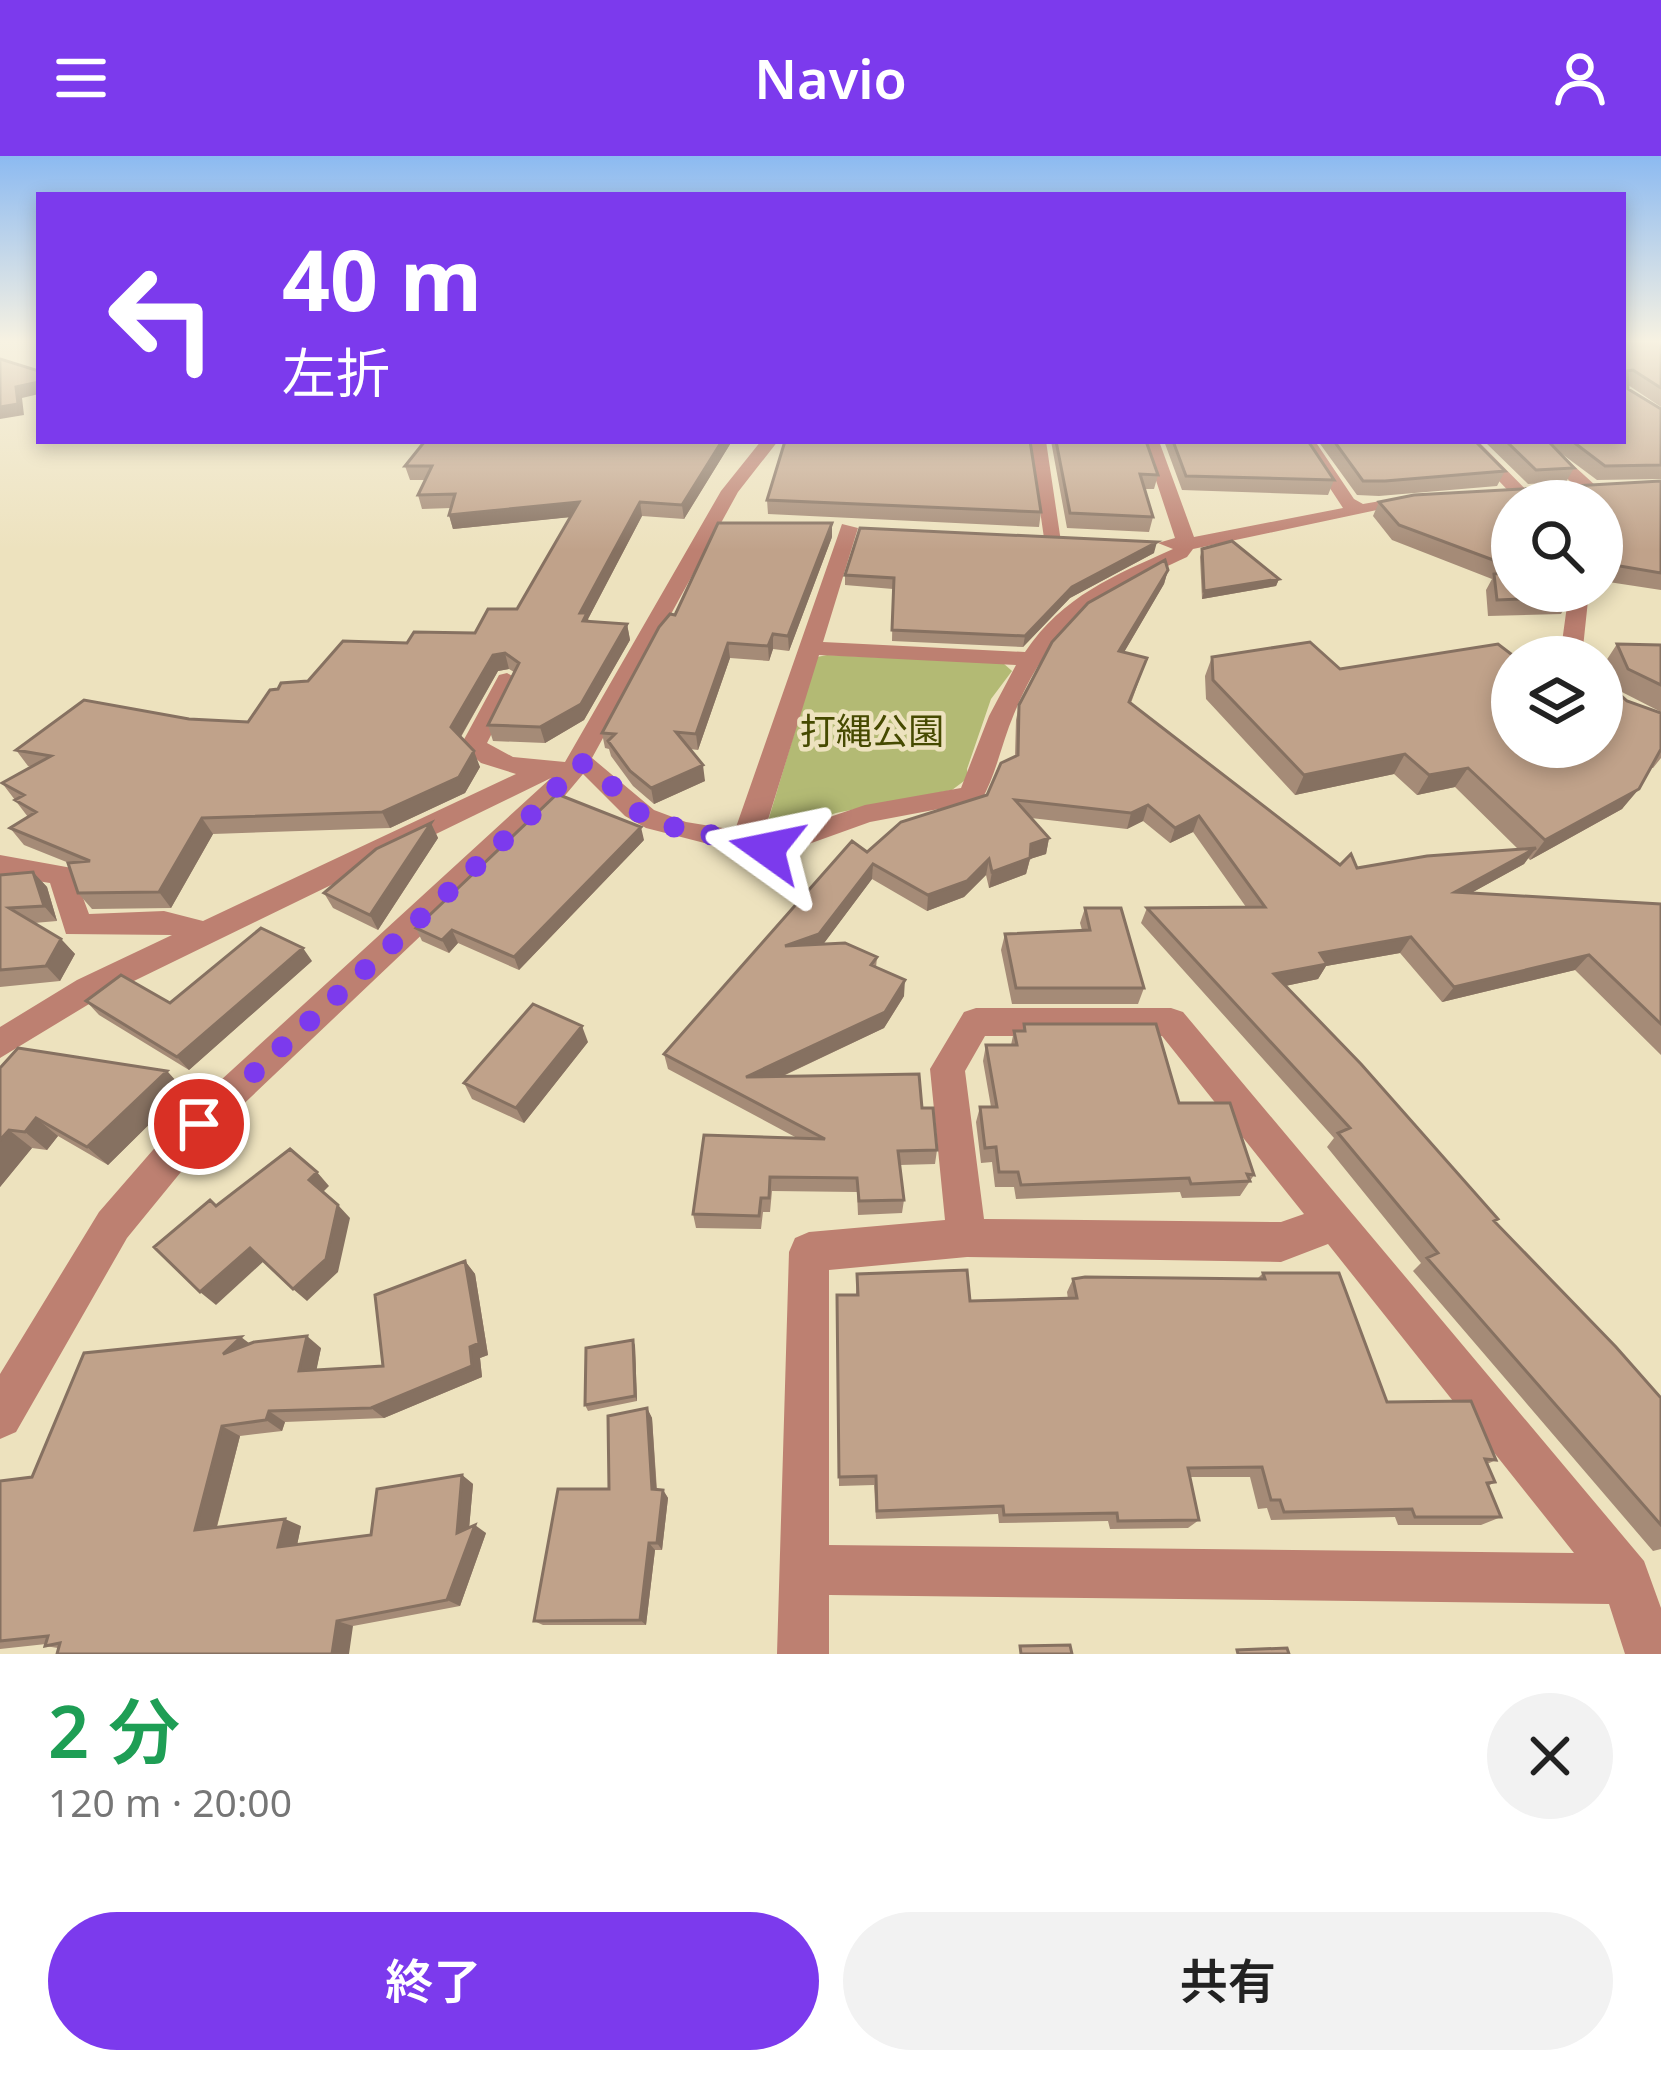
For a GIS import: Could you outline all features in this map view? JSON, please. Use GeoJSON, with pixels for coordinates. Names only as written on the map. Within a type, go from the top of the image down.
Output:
{"type":"FeatureCollection","features":[{"type":"Feature","properties":{"kind":"street"},"geometry":{"type":"LineString","coordinates":[[0,1416],[113,1226],[199,1124],[542,805],[728,523],[730,491],[768,444]]}},
{"type":"Feature","properties":{"kind":"street"},"geometry":{"type":"LineString","coordinates":[[1038,444],[1054,538]]}},
{"type":"Feature","properties":{"kind":"street"},"geometry":{"type":"LineString","coordinates":[[1152,444],[1187,544]]}},
{"type":"Feature","properties":{"kind":"street"},"geometry":{"type":"LineString","coordinates":[[1309,444],[1347,503],[1360,510]]}},
{"type":"Feature","properties":{"kind":"street"},"geometry":{"type":"LineString","coordinates":[[1472,444],[1506,480]]}},
{"type":"Feature","properties":{"kind":"street"},"geometry":{"type":"LineString","coordinates":[[1554,457],[1579,480]]}},
{"type":"Feature","properties":{"kind":"street"},"geometry":{"type":"LineString","coordinates":[[1143,542],[1187,544],[1429,499]]}},
{"type":"Feature","properties":{"kind":"street"},"geometry":{"type":"LineString","coordinates":[[748,841],[849,528]]}},
{"type":"Feature","properties":{"kind":"street"},"geometry":{"type":"LineString","coordinates":[[1031,537],[1076,539]]}},
{"type":"Feature","properties":{"kind":"street"},"geometry":{"type":"LineString","coordinates":[[507,680],[474,746],[484,756],[510,766],[597,767],[642,815],[767,849],[865,814],[972,795],[1005,700],[1029,658],[1082,601],[1180,554],[1187,544]]}},
{"type":"Feature","properties":{"kind":"street"},"geometry":{"type":"LineString","coordinates":[[812,648],[1029,658]]}},
{"type":"Feature","properties":{"kind":"street"},"geometry":{"type":"LineString","coordinates":[[0,1044],[88,989],[566,767]]}},
{"type":"Feature","properties":{"kind":"street"},"geometry":{"type":"LineString","coordinates":[[0,865],[62,875],[77,926],[164,922],[205,933]]}},
{"type":"Feature","properties":{"kind":"street"},"geometry":{"type":"LineString","coordinates":[[967,1238],[947,1069],[976,1022],[1172,1022],[1626,1580],[1651,1654]]}},
{"type":"Feature","properties":{"kind":"street"},"geometry":{"type":"LineString","coordinates":[[803,1654],[809,1252],[967,1238],[1281,1242],[1335,1223]]}},
{"type":"Feature","properties":{"kind":"street"},"geometry":{"type":"LineString","coordinates":[[805,1570],[1626,1580]]}},
{"type":"Feature","properties":{"kind":"green space","name":"打縄公園"},"geometry":{"type":"Polygon","coordinates":[[[817,657],[1003,663],[1012,671],[991,699],[968,778],[952,790],[836,813],[774,834],[766,828],[817,657]]]}},
{"type":"Feature","properties":{"kind":"building"},"geometry":{"type":"Polygon","coordinates":[[[1626,410],[1661,410],[1661,465],[1605,466],[1576,444],[1626,444],[1626,410]]]}},
{"type":"Feature","properties":{"kind":"building"},"geometry":{"type":"Polygon","coordinates":[[[423,444],[720,444],[682,505],[640,502],[580,613],[587,613],[583,621],[627,624],[581,704],[540,727],[488,725],[519,663],[505,653],[493,655],[451,727],[474,751],[459,777],[382,812],[202,818],[159,892],[78,893],[68,863],[90,861],[10,828],[36,812],[15,800],[24,795],[2,783],[51,756],[16,750],[84,700],[189,719],[248,722],[270,690],[281,683],[308,681],[343,641],[407,643],[414,632],[475,633],[488,609],[517,609],[579,502],[449,515],[455,494],[418,495],[432,466],[405,466],[423,444]]]}},
{"type":"Feature","properties":{"kind":"building"},"geometry":{"type":"Polygon","coordinates":[[[784,444],[1030,444],[1041,512],[767,500],[784,444]]]}},
{"type":"Feature","properties":{"kind":"building"},"geometry":{"type":"Polygon","coordinates":[[[1057,444],[1147,444],[1158,475],[1140,474],[1153,517],[1070,513],[1057,444]]]}},
{"type":"Feature","properties":{"kind":"building"},"geometry":{"type":"Polygon","coordinates":[[[1174,444],[1310,444],[1334,480],[1186,476],[1174,444]]]}},
{"type":"Feature","properties":{"kind":"building"},"geometry":{"type":"Polygon","coordinates":[[[1336,444],[1478,444],[1505,471],[1385,481],[1363,481],[1336,444]]]}},
{"type":"Feature","properties":{"kind":"building"},"geometry":{"type":"Polygon","coordinates":[[[1509,444],[1551,444],[1574,468],[1536,470],[1509,444]]]}},
{"type":"Feature","properties":{"kind":"building"},"geometry":{"type":"Polygon","coordinates":[[[1661,481],[1661,573],[1623,567],[1623,483],[1661,481]]]}},
{"type":"Feature","properties":{"kind":"building"},"geometry":{"type":"Polygon","coordinates":[[[1491,491],[1491,559],[1399,525],[1379,502],[1491,491]]]}},
{"type":"Feature","properties":{"kind":"building"},"geometry":{"type":"Polygon","coordinates":[[[718,523],[832,523],[788,636],[773,634],[768,646],[728,643],[696,734],[676,732],[703,765],[651,788],[630,771],[608,741],[615,734],[602,733],[659,627],[670,614],[675,615],[718,523]]]}},
{"type":"Feature","properties":{"kind":"building"},"geometry":{"type":"Polygon","coordinates":[[[860,528],[1157,542],[1072,587],[1025,636],[892,630],[894,578],[845,575],[860,528]]]}},
{"type":"Feature","properties":{"kind":"building"},"geometry":{"type":"Polygon","coordinates":[[[1232,541],[1279,579],[1204,591],[1202,549],[1232,541]]]}},
{"type":"Feature","properties":{"kind":"building"},"geometry":{"type":"Polygon","coordinates":[[[1165,560],[1168,570],[1119,651],[1147,658],[1129,702],[1340,865],[1351,854],[1357,868],[1427,856],[1536,848],[1455,892],[1661,904],[1661,1024],[1589,955],[1454,987],[1411,937],[1320,953],[1327,964],[1274,974],[1361,1064],[1498,1219],[1494,1221],[1661,1398],[1661,1525],[1427,1258],[1438,1253],[1338,1133],[1350,1128],[1147,908],[1265,907],[1199,816],[1175,828],[1148,805],[1131,813],[1015,800],[1049,838],[1031,844],[1030,858],[992,872],[989,859],[967,881],[928,895],[873,864],[819,934],[785,946],[845,943],[877,957],[871,965],[905,980],[885,1012],[746,1077],[919,1074],[922,1108],[933,1108],[937,1150],[898,1151],[904,1200],[859,1201],[857,1178],[770,1177],[769,1198],[761,1198],[759,1216],[693,1214],[704,1135],[825,1139],[664,1054],[852,841],[867,852],[901,822],[987,795],[1001,763],[1018,755],[1019,705],[1052,642],[1088,603],[1165,560]]]}},
{"type":"Feature","properties":{"kind":"building"},"geometry":{"type":"Polygon","coordinates":[[[1310,642],[1340,669],[1491,645],[1491,768],[1623,768],[1623,697],[1661,713],[1661,749],[1639,789],[1545,840],[1468,768],[1429,775],[1405,754],[1304,775],[1213,680],[1212,657],[1310,642]]]}},
{"type":"Feature","properties":{"kind":"building"},"geometry":{"type":"Polygon","coordinates":[[[1623,644],[1661,645],[1661,685],[1628,669],[1623,644]]]}},
{"type":"Feature","properties":{"kind":"building"},"geometry":{"type":"Polygon","coordinates":[[[557,794],[641,827],[514,957],[452,930],[442,940],[416,928],[557,794]]]}},
{"type":"Feature","properties":{"kind":"building"},"geometry":{"type":"Polygon","coordinates":[[[431,823],[370,915],[324,893],[376,849],[431,823]]]}},
{"type":"Feature","properties":{"kind":"building"},"geometry":{"type":"Polygon","coordinates":[[[33,872],[44,906],[9,908],[61,939],[46,966],[0,970],[0,875],[33,872]]]}},
{"type":"Feature","properties":{"kind":"building"},"geometry":{"type":"Polygon","coordinates":[[[1085,908],[1121,908],[1144,988],[1016,988],[1005,934],[1090,930],[1085,908]]]}},
{"type":"Feature","properties":{"kind":"building"},"geometry":{"type":"Polygon","coordinates":[[[261,928],[303,948],[177,1057],[86,1001],[121,975],[170,1003],[261,928]]]}},
{"type":"Feature","properties":{"kind":"building"},"geometry":{"type":"Polygon","coordinates":[[[533,1004],[582,1026],[516,1108],[464,1083],[533,1004]]]}},
{"type":"Feature","properties":{"kind":"building"},"geometry":{"type":"Polygon","coordinates":[[[1024,1024],[1156,1024],[1179,1103],[1230,1103],[1254,1175],[1247,1174],[1250,1181],[1191,1184],[1189,1178],[1021,1185],[1018,1172],[999,1172],[996,1147],[985,1148],[980,1107],[997,1107],[986,1045],[1017,1045],[1014,1031],[1025,1031],[1024,1024]]]}},
{"type":"Feature","properties":{"kind":"building"},"geometry":{"type":"Polygon","coordinates":[[[18,1048],[167,1071],[87,1147],[36,1118],[25,1132],[9,1130],[0,1140],[0,1068],[18,1048]]]}},
{"type":"Feature","properties":{"kind":"building"},"geometry":{"type":"Polygon","coordinates":[[[290,1149],[317,1172],[309,1180],[338,1205],[326,1259],[293,1289],[250,1248],[200,1292],[154,1247],[210,1200],[216,1206],[290,1149]]]}},
{"type":"Feature","properties":{"kind":"building"},"geometry":{"type":"Polygon","coordinates":[[[465,1261],[479,1343],[470,1347],[472,1366],[371,1408],[269,1411],[266,1420],[222,1426],[195,1530],[285,1519],[278,1547],[371,1535],[377,1489],[462,1475],[457,1533],[475,1525],[447,1600],[337,1621],[332,1654],[57,1654],[60,1643],[45,1646],[48,1636],[0,1641],[0,1481],[32,1477],[84,1353],[241,1337],[223,1354],[254,1342],[307,1336],[299,1371],[383,1366],[375,1295],[465,1261]]]}},
{"type":"Feature","properties":{"kind":"building"},"geometry":{"type":"Polygon","coordinates":[[[967,1270],[970,1301],[1077,1298],[1073,1279],[1085,1277],[1265,1279],[1263,1273],[1339,1273],[1387,1402],[1471,1401],[1496,1460],[1485,1459],[1495,1482],[1487,1483],[1501,1517],[1415,1517],[1412,1509],[1284,1512],[1280,1500],[1271,1500],[1262,1467],[1188,1468],[1199,1520],[1118,1521],[1117,1513],[1004,1515],[1003,1506],[877,1511],[876,1476],[839,1477],[837,1295],[858,1295],[857,1274],[967,1270]]]}},
{"type":"Feature","properties":{"kind":"building"},"geometry":{"type":"Polygon","coordinates":[[[633,1340],[635,1396],[585,1405],[586,1348],[633,1340]]]}},
{"type":"Feature","properties":{"kind":"building"},"geometry":{"type":"Polygon","coordinates":[[[647,1408],[652,1489],[663,1490],[657,1543],[649,1543],[640,1620],[534,1621],[558,1489],[609,1489],[608,1416],[647,1408]]]}},
{"type":"Feature","properties":{"kind":"building"},"geometry":{"type":"Polygon","coordinates":[[[1070,1645],[1072,1654],[1021,1654],[1020,1646],[1070,1645]]]}},
{"type":"Feature","properties":{"kind":"building"},"geometry":{"type":"Polygon","coordinates":[[[1287,1648],[1289,1654],[1238,1654],[1237,1650],[1287,1648]]]}},
{"type":"Feature","properties":{"kind":"route"},"geometry":{"type":"LineString","coordinates":[[199,1124],[542,805],[578,762],[597,767],[642,815],[767,849]]}}]}
